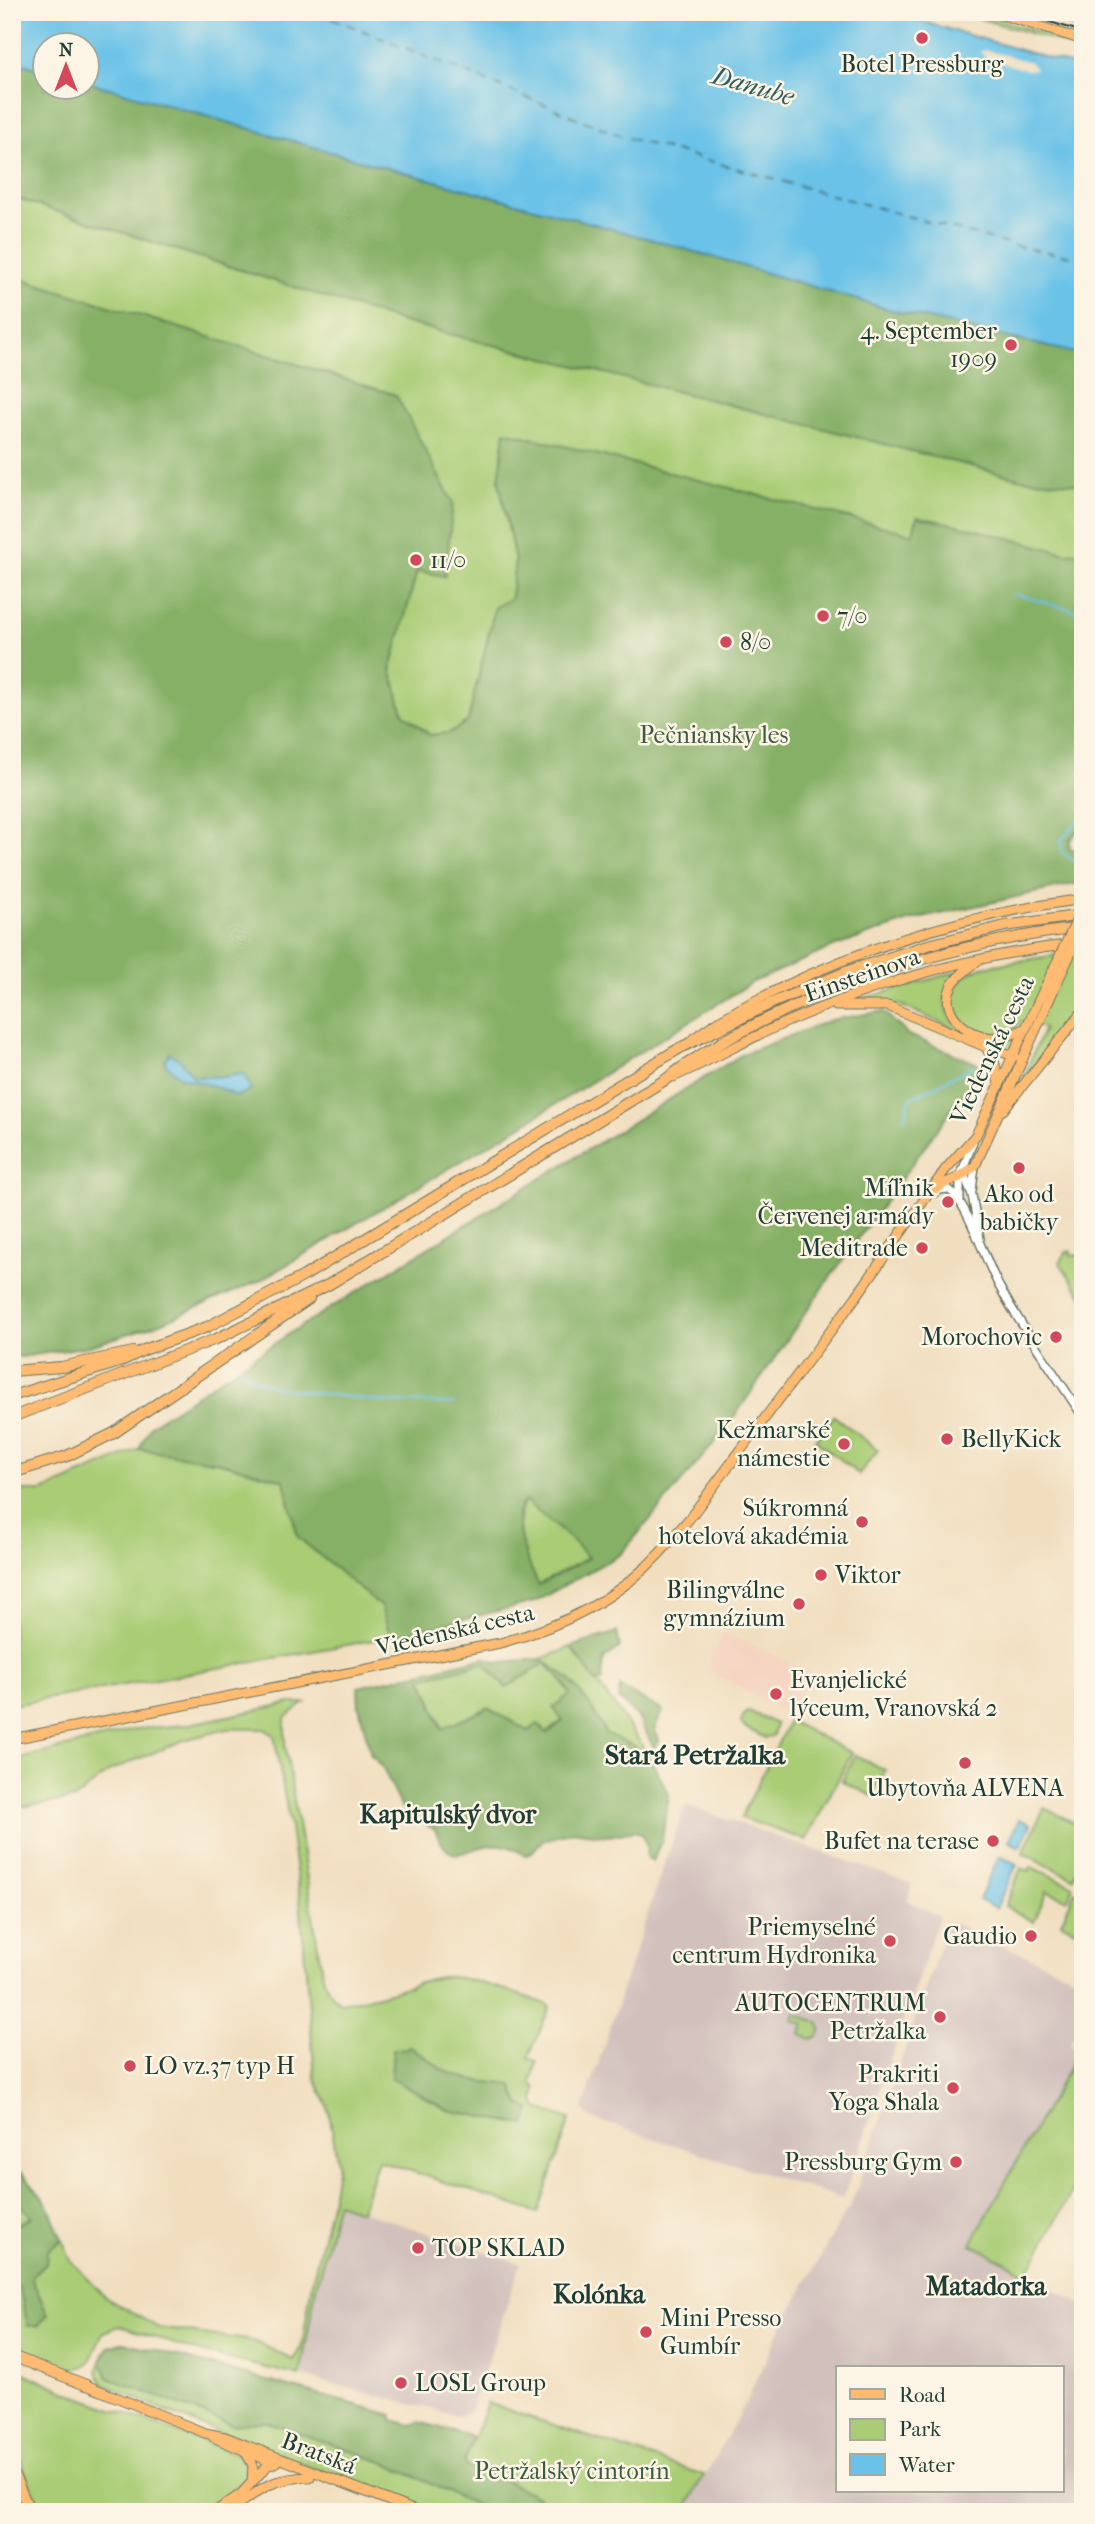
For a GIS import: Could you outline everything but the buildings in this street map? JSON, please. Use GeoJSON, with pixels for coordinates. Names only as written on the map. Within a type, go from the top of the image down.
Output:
{"type":"FeatureCollection","features":[{"type":"Feature","properties":{"kind":"highway"},"geometry":{"type":"LineString","coordinates":[[12,1396],[119,1362],[206,1327],[271,1295],[680,1048],[811,986],[889,957],[995,929],[1083,915]]}},
{"type":"Feature","properties":{"kind":"highway"},"geometry":{"type":"LineString","coordinates":[[12,1417],[216,1339],[328,1284],[665,1080],[691,1059],[750,1028],[892,968],[967,947],[1083,927]]}},
{"type":"Feature","properties":{"kind":"highway"},"geometry":{"type":"LineString","coordinates":[[12,1474],[67,1456],[114,1433],[282,1319],[328,1284]]}},
{"type":"Feature","properties":{"kind":"highway"},"geometry":{"type":"LineString","coordinates":[[12,1371],[61,1367],[144,1350]]}},
{"type":"Feature","properties":{"kind":"highway"},"geometry":{"type":"LineString","coordinates":[[12,2356],[86,2385]]}},
{"type":"Feature","properties":{"kind":"highway"},"geometry":{"type":"LineString","coordinates":[[12,2471],[30,2512]]}},
{"type":"Feature","properties":{"kind":"highway"},"geometry":{"type":"LineString","coordinates":[[12,2501],[17,2512]]}},
{"type":"Feature","properties":{"kind":"main road"},"geometry":{"type":"LineString","coordinates":[[993,12],[1083,40]]}},
{"type":"Feature","properties":{"kind":"main road"},"geometry":{"type":"LineString","coordinates":[[1052,12],[1083,22]]}},
{"type":"Feature","properties":{"kind":"main road","name":"Einsteinova"},"geometry":{"type":"LineString","coordinates":[[680,1048],[709,1026],[739,1009],[839,960],[949,924],[1010,910],[1083,899]]}},
{"type":"Feature","properties":{"kind":"main road","name":"Viedenská cesta"},"geometry":{"type":"LineString","coordinates":[[924,1203],[943,1184],[975,1166],[1027,1049],[1083,907]]}},
{"type":"Feature","properties":{"kind":"main road","name":"Viedenská cesta"},"geometry":{"type":"LineString","coordinates":[[12,1739],[488,1645],[549,1628],[583,1612],[633,1577],[660,1553],[689,1519],[937,1182],[976,1135],[1024,1029],[1083,927]]}},
{"type":"Feature","properties":{"kind":"main road","name":"Einsteinova"},"geometry":{"type":"LineString","coordinates":[[665,1080],[754,1036],[827,1006],[905,980],[979,960],[1083,943]]}},
{"type":"Feature","properties":{"kind":"main road"},"geometry":{"type":"LineString","coordinates":[[979,960],[952,985],[948,1000],[953,1016],[964,1027],[988,1037],[1009,1035],[1024,1029]]}},
{"type":"Feature","properties":{"kind":"main road"},"geometry":{"type":"LineString","coordinates":[[827,1006],[888,1006],[1012,1056],[1027,1049]]}},
{"type":"Feature","properties":{"kind":"main road"},"geometry":{"type":"LineString","coordinates":[[995,1120],[1083,1011]]}},
{"type":"Feature","properties":{"kind":"main road"},"geometry":{"type":"LineString","coordinates":[[986,1047],[995,1064],[999,1084]]}},
{"type":"Feature","properties":{"kind":"main road","name":"Bratská"},"geometry":{"type":"LineString","coordinates":[[86,2385],[205,2433],[246,2453],[402,2512]]}},
{"type":"Feature","properties":{"kind":"main road","name":"Bratská"},"geometry":{"type":"LineString","coordinates":[[205,2433],[225,2437],[418,2512]]}},
{"type":"Feature","properties":{"kind":"main road"},"geometry":{"type":"LineString","coordinates":[[246,2453],[253,2465],[252,2482]]}},
{"type":"Feature","properties":{"kind":"main road"},"geometry":{"type":"LineString","coordinates":[[267,2454],[274,2463],[275,2471],[268,2483]]}},
{"type":"Feature","properties":{"kind":"main road"},"geometry":{"type":"LineString","coordinates":[[215,2512],[241,2494],[265,2468],[274,2463],[286,2462]]}},
{"type":"Feature","properties":{"kind":"main road"},"geometry":{"type":"LineString","coordinates":[[229,2512],[268,2483],[290,2477],[310,2477]]}},
{"type":"Feature","properties":{"kind":"street"},"geometry":{"type":"LineString","coordinates":[[961,1204],[962,1173],[976,1135]]}},
{"type":"Feature","properties":{"kind":"street"},"geometry":{"type":"LineString","coordinates":[[972,1195],[975,1166]]}},
{"type":"Feature","properties":{"kind":"street"},"geometry":{"type":"LineString","coordinates":[[937,1182],[953,1169],[962,1173],[972,1195],[983,1253]]}},
{"type":"Feature","properties":{"kind":"street"},"geometry":{"type":"LineString","coordinates":[[935,1193],[948,1190],[961,1204],[1001,1289],[1035,1348],[1083,1417]]}},
{"type":"Feature","properties":{"kind":"shaded area","name":"Evanjelické lýceum, Vranovská 2"},"geometry":{"type":"Polygon","coordinates":[[[724,1633],[811,1673],[790,1714],[706,1670],[724,1633]]]}},
{"type":"Feature","properties":{"kind":"shaded area"},"geometry":{"type":"Polygon","coordinates":[[[686,1805],[913,1884],[907,1901],[939,1916],[843,2199],[590,2118],[583,2109],[686,1805]]]}},
{"type":"Feature","properties":{"kind":"shaded area"},"geometry":{"type":"Polygon","coordinates":[[[948,1923],[1083,1981],[1083,2021],[1070,2043],[1083,2055],[1083,2171],[1027,2274],[1083,2305],[1083,2481],[1072,2512],[684,2512],[741,2412],[781,2328],[850,2208],[948,1923]]]}},
{"type":"Feature","properties":{"kind":"shaded area"},"geometry":{"type":"Polygon","coordinates":[[[337,2203],[521,2264],[470,2412],[458,2416],[300,2376],[316,2288],[337,2203]]]}},
{"type":"Feature","properties":{"kind":"green space"},"geometry":{"type":"Polygon","coordinates":[[[958,12],[983,12],[1015,25],[1083,43],[1083,49],[958,12]]]}},
{"type":"Feature","properties":{"kind":"green space"},"geometry":{"type":"Polygon","coordinates":[[[12,61],[32,67],[32,102],[102,102],[102,86],[369,163],[675,246],[891,310],[1083,355],[1083,484],[1022,479],[403,322],[12,197],[12,61]]]}},
{"type":"Feature","properties":{"kind":"green space"},"geometry":{"type":"Polygon","coordinates":[[[12,197],[403,322],[1022,479],[1083,484],[1083,552],[1066,553],[917,517],[913,534],[499,481],[515,561],[511,599],[495,607],[468,721],[449,733],[430,735],[403,713],[391,669],[417,570],[444,576],[396,395],[12,276],[12,197]]]}},
{"type":"Feature","properties":{"kind":"green space","name":"Pečniansky les"},"geometry":{"type":"Polygon","coordinates":[[[12,276],[396,395],[453,503],[445,576],[417,571],[391,669],[403,713],[430,735],[449,733],[468,721],[495,607],[511,598],[515,561],[499,481],[505,431],[912,534],[918,517],[1066,553],[1083,552],[1083,825],[1070,840],[1069,849],[1082,852],[1083,882],[909,921],[833,947],[753,982],[524,1124],[259,1281],[158,1324],[90,1346],[21,1357],[12,1356],[12,301],[22,293],[12,291],[12,276]],[[170,1053],[164,1062],[180,1077],[217,1087],[236,1096],[251,1090],[247,1083],[235,1074],[195,1078],[181,1061],[170,1053]]]}},
{"type":"Feature","properties":{"kind":"green space"},"geometry":{"type":"Polygon","coordinates":[[[1083,951],[1083,1005],[1022,1081],[1044,1028],[1022,1021],[1008,1032],[992,1034],[976,1030],[962,1020],[954,1008],[953,993],[961,979],[982,967],[1083,951]]]}},
{"type":"Feature","properties":{"kind":"green space"},"geometry":{"type":"Polygon","coordinates":[[[959,971],[950,981],[945,1000],[950,1018],[964,1032],[1017,1036],[1009,1053],[900,1005],[862,999],[959,971]]]}},
{"type":"Feature","properties":{"kind":"green space"},"geometry":{"type":"Polygon","coordinates":[[[883,1011],[908,1035],[983,1066],[821,1290],[726,1429],[621,1554],[534,1602],[391,1637],[381,1607],[298,1537],[284,1480],[219,1462],[139,1449],[151,1425],[298,1328],[743,1054],[831,1020],[883,1011]],[[525,1501],[521,1506],[518,1518],[520,1537],[539,1585],[588,1558],[573,1541],[525,1501]]]}},
{"type":"Feature","properties":{"kind":"green space"},"geometry":{"type":"Polygon","coordinates":[[[1071,1251],[1071,1255],[1083,1256],[1083,1297],[1060,1263],[1066,1252],[1071,1251]]]}},
{"type":"Feature","properties":{"kind":"green space","name":"Kežmarské námestie"},"geometry":{"type":"Polygon","coordinates":[[[834,1416],[878,1450],[859,1474],[815,1440],[834,1416]]]}},
{"type":"Feature","properties":{"kind":"green space"},"geometry":{"type":"Polygon","coordinates":[[[139,1449],[219,1462],[284,1480],[298,1537],[382,1607],[391,1637],[12,1705],[12,1491],[43,1491],[139,1449]]]}},
{"type":"Feature","properties":{"kind":"green space"},"geometry":{"type":"Polygon","coordinates":[[[526,1500],[573,1541],[588,1558],[538,1585],[519,1532],[521,1510],[526,1500]]]}},
{"type":"Feature","properties":{"kind":"green space"},"geometry":{"type":"Polygon","coordinates":[[[617,1632],[620,1647],[604,1659],[602,1681],[595,1681],[571,1647],[617,1632]]]}},
{"type":"Feature","properties":{"kind":"green space"},"geometry":{"type":"Polygon","coordinates":[[[571,1647],[650,1758],[634,1746],[606,1734],[589,1704],[569,1679],[541,1659],[571,1647]]]}},
{"type":"Feature","properties":{"kind":"green space"},"geometry":{"type":"Polygon","coordinates":[[[484,1658],[498,1662],[541,1659],[569,1679],[589,1704],[606,1734],[634,1746],[650,1758],[669,1795],[662,1839],[653,1861],[646,1857],[647,1847],[643,1835],[635,1831],[608,1836],[572,1831],[542,1841],[530,1854],[525,1855],[510,1847],[497,1845],[459,1854],[447,1850],[435,1829],[428,1826],[422,1814],[402,1808],[382,1766],[371,1755],[359,1706],[358,1687],[484,1658]],[[484,1663],[422,1678],[442,1729],[488,1708],[528,1731],[538,1724],[547,1733],[563,1721],[553,1708],[570,1694],[560,1678],[545,1663],[506,1688],[484,1663]]]}},
{"type":"Feature","properties":{"kind":"green space"},"geometry":{"type":"Polygon","coordinates":[[[485,1663],[506,1688],[545,1663],[560,1678],[570,1694],[563,1720],[546,1733],[528,1731],[488,1708],[443,1729],[422,1677],[485,1663]]]}},
{"type":"Feature","properties":{"kind":"green space"},"geometry":{"type":"Polygon","coordinates":[[[620,1687],[663,1711],[654,1729],[659,1739],[654,1748],[638,1717],[618,1698],[620,1687]]]}},
{"type":"Feature","properties":{"kind":"green space"},"geometry":{"type":"Polygon","coordinates":[[[291,1703],[305,1703],[285,1718],[285,1744],[323,1978],[328,1988],[341,2003],[387,1993],[429,1979],[452,1977],[494,1986],[546,2004],[550,2007],[528,2058],[537,2062],[531,2083],[537,2088],[534,2102],[538,2108],[570,2119],[538,2213],[378,2160],[361,2211],[337,2203],[316,2288],[300,2376],[193,2350],[120,2326],[103,2332],[91,2359],[82,2367],[52,2364],[12,2347],[12,2284],[19,2287],[28,2326],[47,2314],[31,2278],[46,2264],[47,2251],[59,2242],[61,2237],[71,2261],[106,2298],[159,2328],[254,2341],[293,2360],[302,2346],[312,2282],[338,2163],[328,2107],[315,2078],[300,1900],[274,1735],[264,1729],[227,1729],[184,1740],[111,1770],[74,1799],[12,1808],[12,1761],[137,1729],[185,1725],[291,1703]],[[412,2047],[393,2050],[391,2078],[448,2110],[526,2125],[512,2085],[475,2081],[444,2071],[412,2047]]]}},
{"type":"Feature","properties":{"kind":"green space"},"geometry":{"type":"Polygon","coordinates":[[[749,1711],[776,1724],[773,1736],[765,1738],[744,1727],[741,1722],[745,1712],[749,1711]]]}},
{"type":"Feature","properties":{"kind":"green space"},"geometry":{"type":"Polygon","coordinates":[[[789,1721],[852,1753],[806,1840],[741,1818],[789,1721]]]}},
{"type":"Feature","properties":{"kind":"green space"},"geometry":{"type":"Polygon","coordinates":[[[855,1755],[885,1770],[872,1796],[842,1781],[855,1755]]]}},
{"type":"Feature","properties":{"kind":"green space"},"geometry":{"type":"Polygon","coordinates":[[[1044,1808],[1083,1827],[1083,1857],[1073,1878],[1023,1853],[1044,1808]]]}},
{"type":"Feature","properties":{"kind":"green space"},"geometry":{"type":"Polygon","coordinates":[[[1031,1867],[1074,1886],[1067,1900],[1047,1891],[1034,1922],[1005,1906],[1021,1868],[1029,1871],[1031,1867]]]}},
{"type":"Feature","properties":{"kind":"green space"},"geometry":{"type":"Polygon","coordinates":[[[1075,1891],[1083,1895],[1083,1934],[1061,1923],[1075,1891]]]}},
{"type":"Feature","properties":{"kind":"green space"},"geometry":{"type":"Polygon","coordinates":[[[795,2014],[818,2022],[821,2029],[818,2036],[811,2039],[801,2035],[804,2024],[793,2020],[795,2014]]]}},
{"type":"Feature","properties":{"kind":"green space"},"geometry":{"type":"Polygon","coordinates":[[[412,2047],[444,2071],[475,2081],[512,2085],[520,2105],[530,2109],[525,2125],[448,2110],[391,2078],[393,2050],[412,2047]]]}},
{"type":"Feature","properties":{"kind":"green space"},"geometry":{"type":"Polygon","coordinates":[[[1074,2058],[1083,2063],[1083,2171],[1027,2274],[971,2244],[1074,2058]]]}},
{"type":"Feature","properties":{"kind":"green space"},"geometry":{"type":"Polygon","coordinates":[[[22,2173],[47,2203],[61,2237],[59,2242],[47,2251],[46,2264],[31,2278],[48,2314],[38,2326],[28,2326],[19,2287],[12,2284],[12,2227],[32,2217],[12,2196],[12,2174],[22,2173]]]}},
{"type":"Feature","properties":{"kind":"green space"},"geometry":{"type":"Polygon","coordinates":[[[12,2196],[32,2217],[12,2227],[12,2196]]]}},
{"type":"Feature","properties":{"kind":"green space"},"geometry":{"type":"Polygon","coordinates":[[[124,2342],[393,2415],[392,2420],[412,2425],[419,2422],[467,2435],[473,2438],[464,2463],[467,2468],[501,2478],[565,2512],[491,2512],[386,2463],[264,2421],[233,2425],[108,2378],[101,2361],[108,2347],[124,2342]]]}},
{"type":"Feature","properties":{"kind":"green space"},"geometry":{"type":"Polygon","coordinates":[[[101,2361],[109,2378],[233,2425],[264,2421],[386,2463],[491,2512],[430,2512],[184,2419],[104,2384],[97,2372],[101,2361]]]}},
{"type":"Feature","properties":{"kind":"green space"},"geometry":{"type":"Polygon","coordinates":[[[12,2368],[82,2398],[235,2453],[246,2465],[246,2477],[230,2492],[195,2512],[42,2512],[12,2441],[12,2368]]]}},
{"type":"Feature","properties":{"kind":"green space","name":"Petržalský cintorín"},"geometry":{"type":"Polygon","coordinates":[[[487,2403],[704,2475],[684,2512],[565,2512],[501,2478],[467,2468],[464,2463],[487,2403]]]}},
{"type":"Feature","properties":{"kind":"water","name":"Danube"},"geometry":{"type":"Polygon","coordinates":[[[12,12],[889,12],[1083,68],[1083,355],[891,310],[675,246],[369,163],[102,86],[102,32],[32,32],[32,66],[12,61],[12,12]]]}},
{"type":"Feature","properties":{"kind":"water"},"geometry":{"type":"Polygon","coordinates":[[[170,1053],[181,1061],[195,1078],[244,1074],[251,1090],[236,1096],[217,1087],[180,1077],[164,1062],[170,1053]]]}},
{"type":"Feature","properties":{"kind":"water"},"geometry":{"type":"Polygon","coordinates":[[[1019,1819],[1031,1824],[1020,1847],[1009,1841],[1019,1819]]]}},
{"type":"Feature","properties":{"kind":"water"},"geometry":{"type":"Polygon","coordinates":[[[999,1856],[1017,1864],[996,1908],[979,1900],[999,1856]]]}},
{"type":"Feature","properties":{"kind":"pier"},"geometry":{"type":"Polygon","coordinates":[[[986,50],[1030,62],[1036,69],[1028,70],[987,59],[980,52],[986,50]]]}},
{"type":"Feature","properties":{"kind":"waterway"},"geometry":{"type":"LineString","coordinates":[[1014,594],[1083,613]]}},
{"type":"Feature","properties":{"kind":"waterway"},"geometry":{"type":"LineString","coordinates":[[1082,879],[1079,864],[1062,853],[1061,841],[1083,815]]}},
{"type":"Feature","properties":{"kind":"waterway"},"geometry":{"type":"LineString","coordinates":[[904,1119],[910,1099],[973,1066]]}},
{"type":"Feature","properties":{"kind":"waterway"},"geometry":{"type":"LineString","coordinates":[[238,1366],[251,1378],[280,1388],[385,1402],[454,1403]]}},
{"type":"Feature","properties":{"kind":"ferry route"},"geometry":{"type":"LineString","coordinates":[[317,12],[624,137],[1018,247],[1083,258]]}},
{"type":"Feature","properties":{"kind":"tram line"},"geometry":{"type":"LineString","coordinates":[[1017,12],[1083,32]]}},
{"type":"Feature","properties":{"kind":"place","name":"Botel Pressburg"},"geometry":{"type":"Point","coordinates":[922,38]}},
{"type":"Feature","properties":{"kind":"place","name":"4. September 1909"},"geometry":{"type":"Point","coordinates":[1011,345]}},
{"type":"Feature","properties":{"kind":"place","name":"11/0"},"geometry":{"type":"Point","coordinates":[416,560]}},
{"type":"Feature","properties":{"kind":"place","name":"7/0"},"geometry":{"type":"Point","coordinates":[823,616]}},
{"type":"Feature","properties":{"kind":"place","name":"8/0"},"geometry":{"type":"Point","coordinates":[726,642]}},
{"type":"Feature","properties":{"kind":"place","name":"Ako od babičky"},"geometry":{"type":"Point","coordinates":[1019,1168]}},
{"type":"Feature","properties":{"kind":"place","name":"Míľnik Červenej armády"},"geometry":{"type":"Point","coordinates":[948,1202]}},
{"type":"Feature","properties":{"kind":"place","name":"Meditrade"},"geometry":{"type":"Point","coordinates":[922,1248]}},
{"type":"Feature","properties":{"kind":"place","name":"Morochovic"},"geometry":{"type":"Point","coordinates":[1056,1337]}},
{"type":"Feature","properties":{"kind":"place","name":"BellyKick"},"geometry":{"type":"Point","coordinates":[947,1439]}},
{"type":"Feature","properties":{"kind":"place","name":"Kežmarské námestie"},"geometry":{"type":"Point","coordinates":[844,1444]}},
{"type":"Feature","properties":{"kind":"place","name":"Súkromná hotelová akadémia"},"geometry":{"type":"Point","coordinates":[862,1522]}},
{"type":"Feature","properties":{"kind":"place","name":"Viktor"},"geometry":{"type":"Point","coordinates":[821,1575]}},
{"type":"Feature","properties":{"kind":"place","name":"Bilingválne gymnázium"},"geometry":{"type":"Point","coordinates":[799,1604]}},
{"type":"Feature","properties":{"kind":"place","name":"Evanjelické lýceum, Vranovská 2"},"geometry":{"type":"Point","coordinates":[776,1694]}},
{"type":"Feature","properties":{"kind":"place","name":"Ubytovňa ALVENA"},"geometry":{"type":"Point","coordinates":[965,1763]}},
{"type":"Feature","properties":{"kind":"place","name":"Bufet na terase"},"geometry":{"type":"Point","coordinates":[993,1841]}},
{"type":"Feature","properties":{"kind":"place","name":"Gaudio"},"geometry":{"type":"Point","coordinates":[1031,1936]}},
{"type":"Feature","properties":{"kind":"place","name":"Priemyselné centrum Hydronika"},"geometry":{"type":"Point","coordinates":[890,1941]}},
{"type":"Feature","properties":{"kind":"place","name":"AUTOCENTRUM Petržalka"},"geometry":{"type":"Point","coordinates":[940,2017]}},
{"type":"Feature","properties":{"kind":"place","name":"LO vz.37 typ H"},"geometry":{"type":"Point","coordinates":[130,2066]}},
{"type":"Feature","properties":{"kind":"place","name":"Prakriti Yoga Shala"},"geometry":{"type":"Point","coordinates":[953,2088]}},
{"type":"Feature","properties":{"kind":"place","name":"Pressburg Gym"},"geometry":{"type":"Point","coordinates":[956,2162]}},
{"type":"Feature","properties":{"kind":"place","name":"TOP SKLAD"},"geometry":{"type":"Point","coordinates":[418,2248]}},
{"type":"Feature","properties":{"kind":"place","name":"Mini Presso Gumbír"},"geometry":{"type":"Point","coordinates":[646,2332]}},
{"type":"Feature","properties":{"kind":"place","name":"LOSL Group"},"geometry":{"type":"Point","coordinates":[401,2383]}},
{"type":"Feature","properties":{"kind":"district","name":"Stará Petržalka"},"geometry":{"type":"Point","coordinates":[695,1754]}},
{"type":"Feature","properties":{"kind":"district","name":"Kapitulský dvor"},"geometry":{"type":"Point","coordinates":[448,1814]}},
{"type":"Feature","properties":{"kind":"district","name":"Matadorka"},"geometry":{"type":"Point","coordinates":[986,2286]}},
{"type":"Feature","properties":{"kind":"district","name":"Kolónka"},"geometry":{"type":"Point","coordinates":[599,2294]}}]}
